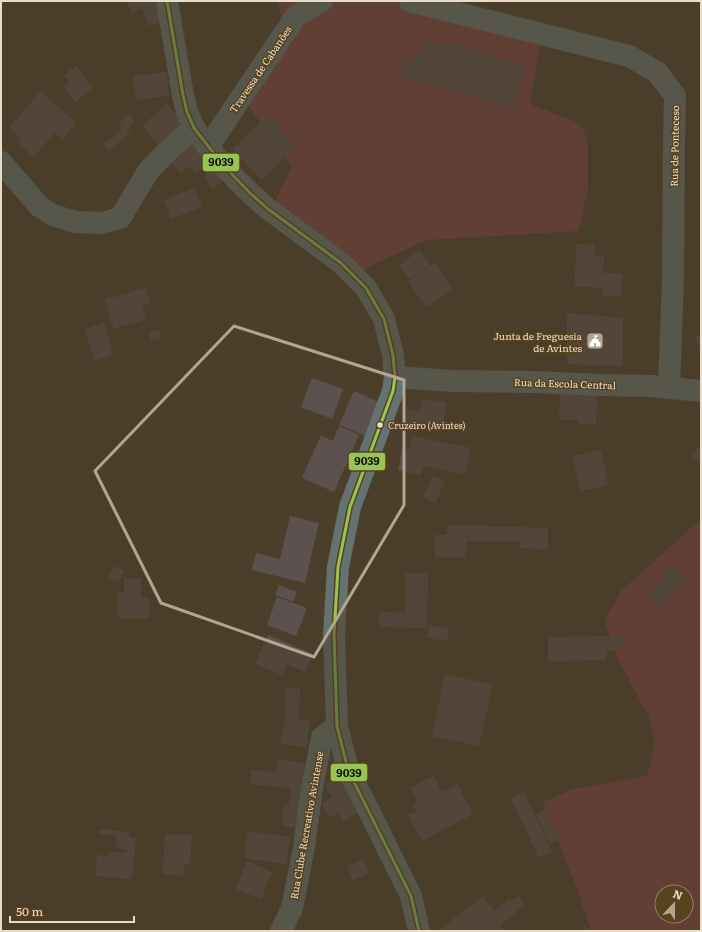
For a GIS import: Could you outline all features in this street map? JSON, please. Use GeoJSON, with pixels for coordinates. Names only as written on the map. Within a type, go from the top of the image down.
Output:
{"type":"FeatureCollection","features":[{"type":"Feature","properties":{"kind":"street"},"geometry":{"type":"LineString","coordinates":[[167,1],[182,95],[194,128],[236,180],[268,209],[341,262],[366,288],[384,319],[394,355],[395,376],[393,391],[350,507],[338,567],[334,635],[337,726],[348,770],[411,896],[419,931]]}},
{"type":"Feature","properties":{"kind":"street","name":"Travessa de Cabanões"},"geometry":{"type":"LineString","coordinates":[[208,147],[296,16],[322,1]]}},
{"type":"Feature","properties":{"kind":"street","name":"Rua de Ponteceso"},"geometry":{"type":"LineString","coordinates":[[410,1],[629,56],[656,72],[675,96],[673,279],[669,388]]}},
{"type":"Feature","properties":{"kind":"street"},"geometry":{"type":"LineString","coordinates":[[1,162],[40,207],[53,215],[75,222],[102,223],[120,218],[149,170],[194,128]]}},
{"type":"Feature","properties":{"kind":"street"},"geometry":{"type":"LineString","coordinates":[[394,355],[429,380]]}},
{"type":"Feature","properties":{"kind":"street","name":"Rua da Escola Central"},"geometry":{"type":"LineString","coordinates":[[395,376],[453,382],[535,382],[651,386],[701,391]]}},
{"type":"Feature","properties":{"kind":"street","name":"Rua Clube Recreativo Avintense"},"geometry":{"type":"LineString","coordinates":[[281,931],[292,908],[294,900],[304,847],[312,788],[322,737],[337,726]]}},
{"type":"Feature","properties":{"kind":"highlighted area"},"geometry":{"type":"Polygon","coordinates":[[[234,326],[404,380],[404,505],[314,657],[161,603],[95,471],[234,326]]]}},
{"type":"Feature","properties":{"kind":"shaded area"},"geometry":{"type":"Polygon","coordinates":[[[278,1],[458,1],[542,31],[530,104],[581,124],[588,141],[588,188],[578,231],[426,240],[362,270],[274,204],[292,167],[243,98],[282,21],[278,1]]]}},
{"type":"Feature","properties":{"kind":"shaded area"},"geometry":{"type":"Polygon","coordinates":[[[701,519],[701,931],[591,931],[576,886],[543,802],[573,789],[647,776],[655,743],[649,717],[617,657],[605,621],[621,591],[701,519]]]}},
{"type":"Feature","properties":{"kind":"building"},"geometry":{"type":"Polygon","coordinates":[[[127,1],[163,1],[170,18],[149,26],[142,8],[131,12],[127,1]]]}},
{"type":"Feature","properties":{"kind":"building"},"geometry":{"type":"Polygon","coordinates":[[[439,40],[526,65],[514,108],[399,76],[404,58],[413,60],[416,52],[420,53],[424,41],[438,45],[439,40]]]}},
{"type":"Feature","properties":{"kind":"building"},"geometry":{"type":"Polygon","coordinates":[[[76,66],[93,88],[75,102],[64,87],[70,83],[64,75],[76,66]]]}},
{"type":"Feature","properties":{"kind":"building"},"geometry":{"type":"Polygon","coordinates":[[[166,72],[169,95],[136,100],[133,76],[166,72]]]}},
{"type":"Feature","properties":{"kind":"building"},"geometry":{"type":"Polygon","coordinates":[[[41,91],[76,123],[62,139],[55,133],[33,157],[18,143],[22,139],[9,128],[41,91]]]}},
{"type":"Feature","properties":{"kind":"building"},"geometry":{"type":"Polygon","coordinates":[[[167,104],[187,127],[162,149],[142,126],[167,104]]]}},
{"type":"Feature","properties":{"kind":"building"},"geometry":{"type":"Polygon","coordinates":[[[129,114],[135,121],[127,129],[130,133],[109,151],[103,145],[123,128],[118,123],[129,114]]]}},
{"type":"Feature","properties":{"kind":"building"},"geometry":{"type":"Polygon","coordinates":[[[268,115],[297,146],[261,180],[232,149],[268,115]]]}},
{"type":"Feature","properties":{"kind":"building"},"geometry":{"type":"Polygon","coordinates":[[[191,133],[229,175],[212,190],[205,178],[207,174],[201,169],[196,173],[189,166],[181,174],[165,156],[191,133]]]}},
{"type":"Feature","properties":{"kind":"building"},"geometry":{"type":"Polygon","coordinates":[[[195,188],[202,207],[171,219],[164,200],[195,188]]]}},
{"type":"Feature","properties":{"kind":"building"},"geometry":{"type":"Polygon","coordinates":[[[577,244],[594,245],[594,255],[604,256],[603,273],[622,274],[621,296],[603,295],[603,288],[574,286],[577,244]]]}},
{"type":"Feature","properties":{"kind":"building"},"geometry":{"type":"Polygon","coordinates":[[[420,250],[430,265],[409,279],[399,265],[420,250]]]}},
{"type":"Feature","properties":{"kind":"building"},"geometry":{"type":"Polygon","coordinates":[[[435,263],[453,289],[426,307],[408,281],[435,263]]]}},
{"type":"Feature","properties":{"kind":"building"},"geometry":{"type":"Polygon","coordinates":[[[145,288],[150,304],[142,306],[146,319],[114,329],[105,300],[145,288]]]}},
{"type":"Feature","properties":{"kind":"building","name":"Junta de Freguesia de Avintes"},"geometry":{"type":"Polygon","coordinates":[[[567,313],[623,318],[623,366],[567,364],[567,313]]]}},
{"type":"Feature","properties":{"kind":"building"},"geometry":{"type":"Polygon","coordinates":[[[104,323],[113,355],[94,361],[85,329],[104,323]]]}},
{"type":"Feature","properties":{"kind":"building"},"geometry":{"type":"Polygon","coordinates":[[[159,329],[162,338],[151,341],[149,332],[159,329]]]}},
{"type":"Feature","properties":{"kind":"building"},"geometry":{"type":"Polygon","coordinates":[[[701,334],[701,351],[695,336],[701,334]]]}},
{"type":"Feature","properties":{"kind":"building"},"geometry":{"type":"Polygon","coordinates":[[[312,378],[343,389],[332,419],[301,407],[312,378]]]}},
{"type":"Feature","properties":{"kind":"building"},"geometry":{"type":"Polygon","coordinates":[[[354,391],[379,402],[365,436],[339,425],[354,391]]]}},
{"type":"Feature","properties":{"kind":"building"},"geometry":{"type":"Polygon","coordinates":[[[560,392],[597,394],[596,425],[578,424],[578,420],[559,420],[560,392]]]}},
{"type":"Feature","properties":{"kind":"building"},"geometry":{"type":"Polygon","coordinates":[[[422,399],[446,402],[443,431],[404,426],[406,409],[420,411],[422,399]]]}},
{"type":"Feature","properties":{"kind":"building"},"geometry":{"type":"Polygon","coordinates":[[[339,426],[359,435],[334,492],[302,478],[321,435],[333,441],[339,426]]]}},
{"type":"Feature","properties":{"kind":"building"},"geometry":{"type":"Polygon","coordinates":[[[412,436],[471,448],[465,474],[423,466],[421,475],[398,470],[402,450],[408,451],[412,436]]]}},
{"type":"Feature","properties":{"kind":"building"},"geometry":{"type":"Polygon","coordinates":[[[701,445],[701,464],[691,456],[701,445]]]}},
{"type":"Feature","properties":{"kind":"building"},"geometry":{"type":"Polygon","coordinates":[[[601,450],[608,485],[580,491],[573,456],[601,450]]]}},
{"type":"Feature","properties":{"kind":"building"},"geometry":{"type":"Polygon","coordinates":[[[433,476],[445,481],[435,503],[423,497],[433,476]]]}},
{"type":"Feature","properties":{"kind":"building"},"geometry":{"type":"Polygon","coordinates":[[[290,516],[319,523],[305,583],[252,570],[256,553],[280,559],[290,516]]]}},
{"type":"Feature","properties":{"kind":"building"},"geometry":{"type":"Polygon","coordinates":[[[447,525],[548,528],[548,549],[520,548],[520,542],[466,541],[466,558],[435,557],[435,535],[447,535],[447,525]]]}},
{"type":"Feature","properties":{"kind":"building"},"geometry":{"type":"Polygon","coordinates":[[[113,566],[124,571],[119,582],[108,578],[113,566]]]}},
{"type":"Feature","properties":{"kind":"building"},"geometry":{"type":"Polygon","coordinates":[[[672,567],[685,580],[659,607],[646,594],[672,567]]]}},
{"type":"Feature","properties":{"kind":"building"},"geometry":{"type":"Polygon","coordinates":[[[405,574],[428,574],[427,628],[379,627],[379,612],[405,613],[405,574]]]}},
{"type":"Feature","properties":{"kind":"building"},"geometry":{"type":"Polygon","coordinates":[[[124,578],[141,578],[141,598],[149,598],[149,618],[118,618],[118,592],[124,592],[124,578]]]}},
{"type":"Feature","properties":{"kind":"building"},"geometry":{"type":"Polygon","coordinates":[[[279,585],[297,592],[293,602],[275,595],[279,585]]]}},
{"type":"Feature","properties":{"kind":"building"},"geometry":{"type":"Polygon","coordinates":[[[277,597],[307,608],[296,636],[267,625],[277,597]]]}},
{"type":"Feature","properties":{"kind":"building"},"geometry":{"type":"Polygon","coordinates":[[[429,625],[449,628],[448,641],[427,638],[429,625]]]}},
{"type":"Feature","properties":{"kind":"building"},"geometry":{"type":"Polygon","coordinates":[[[268,635],[313,654],[305,672],[287,664],[282,675],[255,664],[268,635]]]}},
{"type":"Feature","properties":{"kind":"building"},"geometry":{"type":"Polygon","coordinates":[[[623,636],[623,650],[606,650],[606,660],[548,661],[548,637],[623,636]]]}},
{"type":"Feature","properties":{"kind":"building"},"geometry":{"type":"Polygon","coordinates":[[[445,674],[493,685],[479,746],[432,736],[445,674]]]}},
{"type":"Feature","properties":{"kind":"building"},"geometry":{"type":"Polygon","coordinates":[[[285,688],[300,688],[299,718],[290,718],[310,721],[307,747],[281,744],[285,718],[285,688]]]}},
{"type":"Feature","properties":{"kind":"building"},"geometry":{"type":"Polygon","coordinates":[[[278,759],[305,764],[303,775],[308,776],[303,828],[282,826],[284,805],[289,805],[291,788],[250,784],[251,770],[295,774],[276,771],[278,759]]]}},
{"type":"Feature","properties":{"kind":"building"},"geometry":{"type":"Polygon","coordinates":[[[339,776],[360,811],[343,822],[338,813],[330,818],[321,804],[332,797],[325,785],[339,776]]]}},
{"type":"Feature","properties":{"kind":"building"},"geometry":{"type":"Polygon","coordinates":[[[433,776],[442,792],[457,784],[473,814],[422,841],[408,815],[416,811],[413,805],[418,802],[410,788],[433,776]]]}},
{"type":"Feature","properties":{"kind":"building"},"geometry":{"type":"Polygon","coordinates":[[[524,792],[552,851],[539,858],[511,798],[524,792]]]}},
{"type":"Feature","properties":{"kind":"building"},"geometry":{"type":"Polygon","coordinates":[[[546,809],[559,839],[550,844],[536,814],[546,809]]]}},
{"type":"Feature","properties":{"kind":"building"},"geometry":{"type":"Polygon","coordinates":[[[99,829],[129,832],[129,837],[136,837],[132,879],[95,876],[97,855],[109,856],[109,852],[127,853],[127,849],[116,848],[117,835],[98,834],[99,829]]]}},
{"type":"Feature","properties":{"kind":"building"},"geometry":{"type":"Polygon","coordinates":[[[247,831],[290,837],[286,864],[244,858],[247,831]]]}},
{"type":"Feature","properties":{"kind":"building"},"geometry":{"type":"Polygon","coordinates":[[[165,834],[192,835],[190,864],[184,864],[183,876],[163,874],[165,834]]]}},
{"type":"Feature","properties":{"kind":"building"},"geometry":{"type":"Polygon","coordinates":[[[364,860],[369,873],[353,880],[347,866],[364,860]]]}},
{"type":"Feature","properties":{"kind":"building"},"geometry":{"type":"Polygon","coordinates":[[[247,861],[272,872],[261,899],[236,889],[247,861]]]}},
{"type":"Feature","properties":{"kind":"building"},"geometry":{"type":"Polygon","coordinates":[[[483,896],[494,911],[509,899],[511,901],[518,896],[525,905],[500,925],[504,931],[438,931],[483,896]]]}},
{"type":"Feature","properties":{"kind":"building"},"geometry":{"type":"Polygon","coordinates":[[[586,926],[590,931],[579,931],[586,926]]]}},
{"type":"Feature","properties":{"kind":"transit line","name":"9039"},"geometry":{"type":"LineString","coordinates":[[167,1],[183,95],[187,112],[194,128],[222,164],[250,193],[268,209],[341,263],[366,288],[384,319],[393,355],[395,377],[393,391],[350,507],[338,567],[334,635],[337,726],[348,770],[411,896],[419,931]]}},
{"type":"Feature","properties":{"kind":"place","name":"Junta de Freguesia de Avintes"},"geometry":{"type":"Point","coordinates":[595,341]}},
{"type":"Feature","properties":{"kind":"place","name":"Cruzeiro (Avintes)"},"geometry":{"type":"Point","coordinates":[380,425]}}]}
